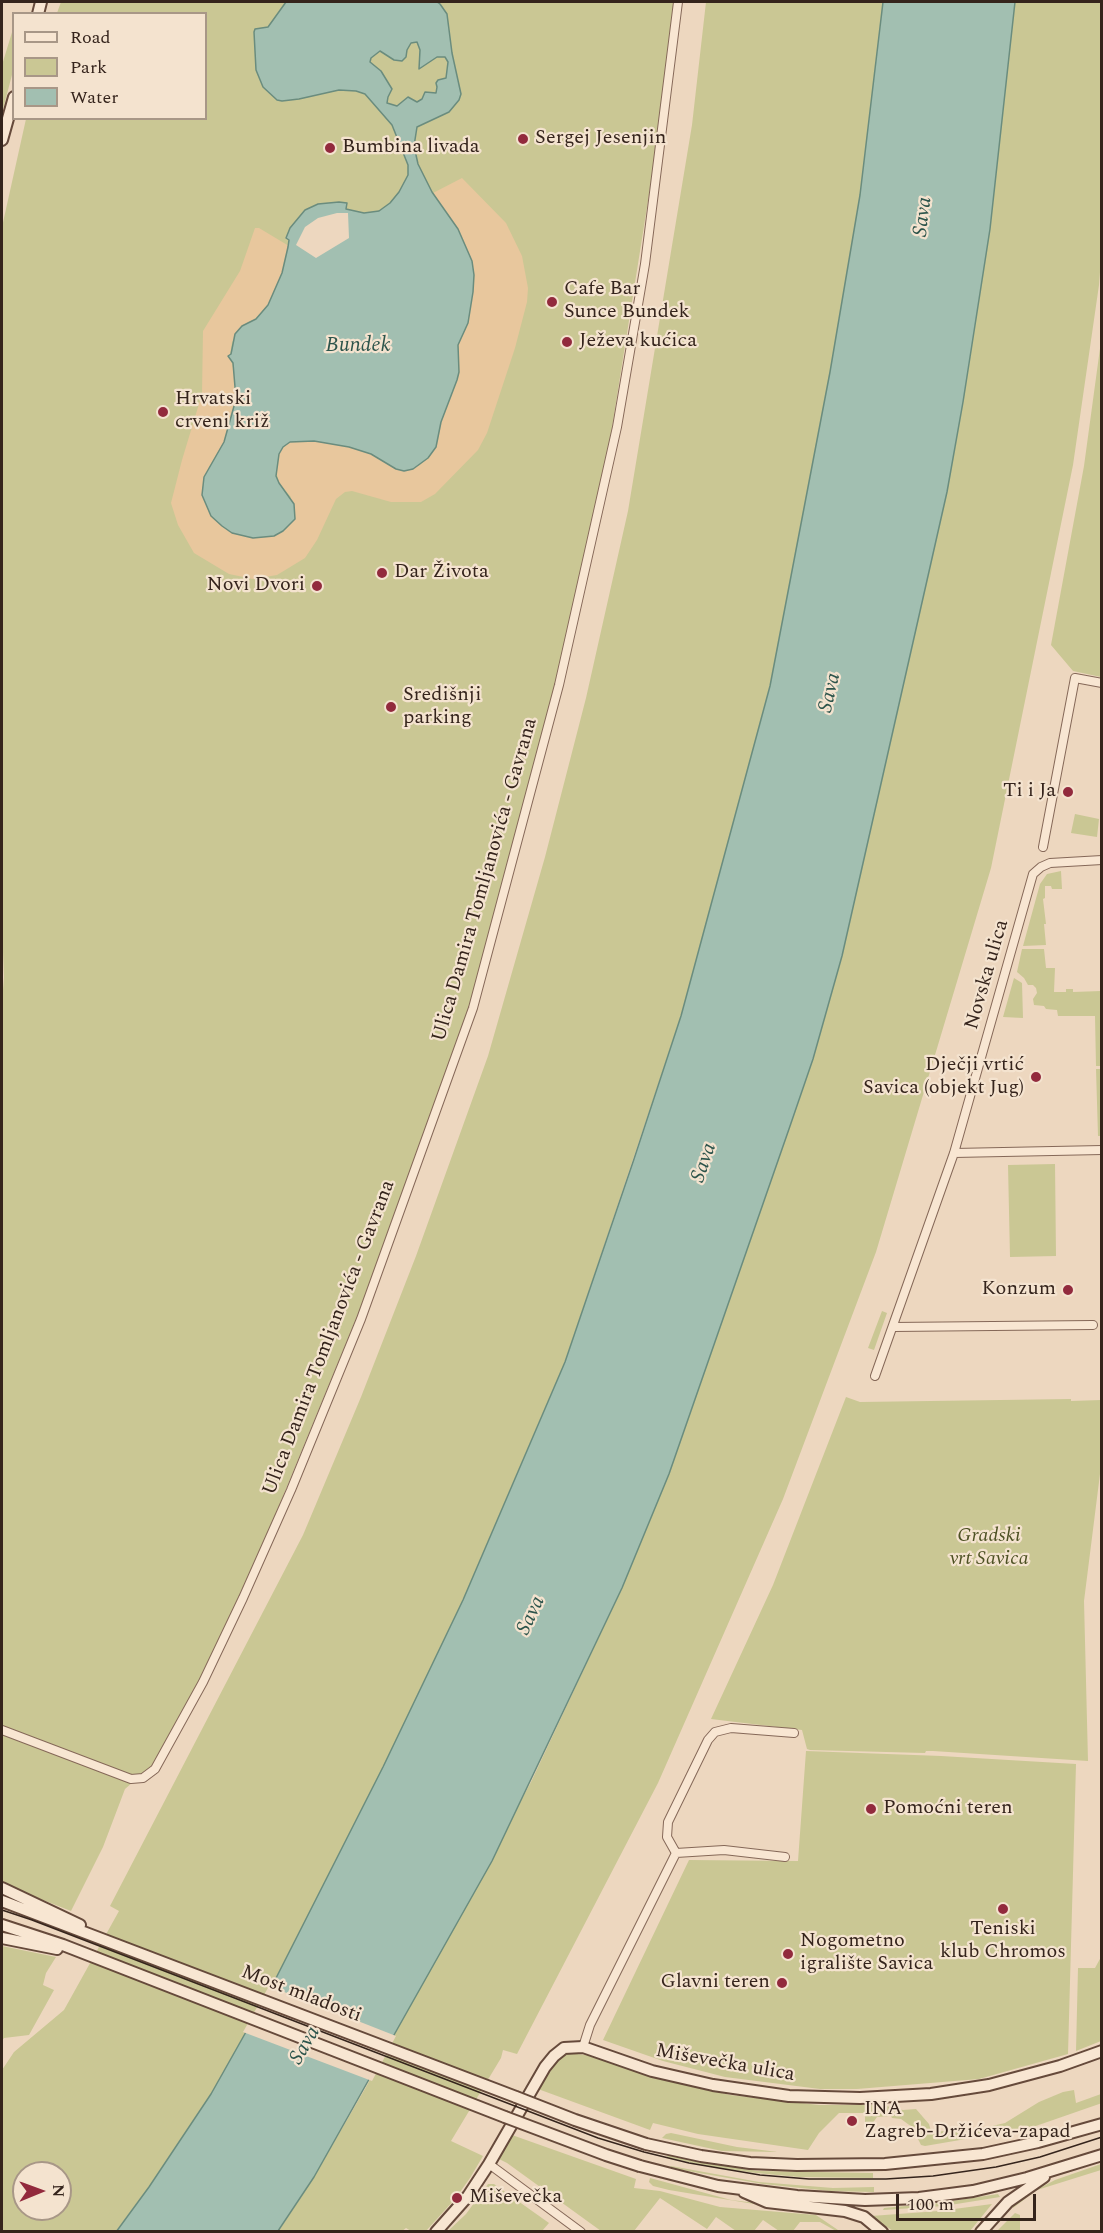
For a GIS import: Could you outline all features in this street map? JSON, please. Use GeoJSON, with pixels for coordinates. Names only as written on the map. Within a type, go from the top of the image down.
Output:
{"type":"FeatureCollection","features":[{"type":"Feature","properties":{"kind":"main road"},"geometry":{"type":"LineString","coordinates":[[2,140],[12,104]]}},
{"type":"Feature","properties":{"kind":"main road"},"geometry":{"type":"LineString","coordinates":[[2,1888],[74,1925]]}},
{"type":"Feature","properties":{"kind":"main road"},"geometry":{"type":"LineString","coordinates":[[2,1901],[74,1925]]}},
{"type":"Feature","properties":{"kind":"main road","name":"Most mladosti"},"geometry":{"type":"LineString","coordinates":[[74,1925],[103,1939],[575,2120],[646,2144],[701,2156],[750,2163],[885,2164],[983,2154],[1038,2142],[1101,2124]]}},
{"type":"Feature","properties":{"kind":"main road"},"geometry":{"type":"LineString","coordinates":[[2,1926],[61,1948]]}},
{"type":"Feature","properties":{"kind":"main road"},"geometry":{"type":"LineString","coordinates":[[2,1938],[61,1948]]}},
{"type":"Feature","properties":{"kind":"main road","name":"Most mladosti"},"geometry":{"type":"LineString","coordinates":[[61,1948],[606,2155],[698,2182],[833,2199],[885,2200],[973,2191],[1054,2170]]}},
{"type":"Feature","properties":{"kind":"main road"},"geometry":{"type":"LineString","coordinates":[[436,2232],[462,2204],[489,2164],[554,2056],[564,2048],[583,2047]]}},
{"type":"Feature","properties":{"kind":"main road","name":"Miševečka ulica"},"geometry":{"type":"LineString","coordinates":[[583,2047],[652,2071],[704,2083],[789,2096],[849,2098],[931,2094],[989,2085],[1060,2066],[1101,2051]]}},
{"type":"Feature","properties":{"kind":"main road"},"geometry":{"type":"LineString","coordinates":[[981,2232],[1008,2202],[1054,2170],[1101,2155]]}},
{"type":"Feature","properties":{"kind":"main road"},"geometry":{"type":"LineString","coordinates":[[737,2188],[766,2202],[845,2211],[864,2217],[882,2232]]}},
{"type":"Feature","properties":{"kind":"street","name":"Ulica Damira Tomljanovića - Gavrana"},"geometry":{"type":"LineString","coordinates":[[2,1730],[131,1779],[143,1778],[155,1769],[203,1682],[243,1598],[291,1490],[361,1320],[473,1008],[559,685],[617,427],[645,264],[678,2]]}},
{"type":"Feature","properties":{"kind":"street"},"geometry":{"type":"LineString","coordinates":[[1043,847],[1075,678],[1101,683]]}},
{"type":"Feature","properties":{"kind":"street","name":"Novska ulica"},"geometry":{"type":"LineString","coordinates":[[875,1377],[954,1153],[1033,874],[1050,863],[1101,860]]}},
{"type":"Feature","properties":{"kind":"street"},"geometry":{"type":"LineString","coordinates":[[954,1153],[1101,1150]]}},
{"type":"Feature","properties":{"kind":"street"},"geometry":{"type":"LineString","coordinates":[[893,1327],[1093,1325]]}},
{"type":"Feature","properties":{"kind":"street"},"geometry":{"type":"LineString","coordinates":[[676,1853],[667,1838],[668,1822],[708,1740],[715,1732],[731,1728],[794,1733]]}},
{"type":"Feature","properties":{"kind":"street"},"geometry":{"type":"LineString","coordinates":[[676,1853],[724,1850],[785,1857]]}},
{"type":"Feature","properties":{"kind":"street"},"geometry":{"type":"LineString","coordinates":[[583,2047],[590,2025],[676,1853]]}},
{"type":"Feature","properties":{"kind":"street"},"geometry":{"type":"LineString","coordinates":[[489,2164],[581,2232]]}},
{"type":"Feature","properties":{"kind":"green space","name":"Bundek"},"geometry":{"type":"Polygon","coordinates":[[[61,2],[674,2],[654,163],[611,434],[559,681],[475,997],[389,1239],[260,1552],[213,1656],[156,1762],[125,1789],[103,1847],[71,1911],[20,1891],[2,1881],[2,1002],[4,977],[2,928],[2,227],[26,120],[207,120],[207,12],[57,12],[61,2]]]}},
{"type":"Feature","properties":{"kind":"green space"},"geometry":{"type":"Polygon","coordinates":[[[706,2],[883,2],[860,195],[830,372],[770,686],[681,1016],[565,1362],[463,1600],[383,1767],[273,1984],[211,2094],[149,2187],[116,2231],[2,2232],[2,2070],[14,2052],[64,2010],[119,1911],[110,1906],[303,1535],[361,1397],[416,1256],[488,1056],[545,857],[586,698],[628,511],[692,125],[706,2]]]}},
{"type":"Feature","properties":{"kind":"green space"},"geometry":{"type":"Polygon","coordinates":[[[1015,2],[1101,2],[1101,259],[1099,285],[1073,465],[991,868],[876,1252],[783,1499],[658,1783],[517,2054],[503,2050],[501,2058],[451,2141],[483,2156],[470,2178],[455,2199],[426,2231],[411,2231],[406,2228],[401,2232],[278,2232],[314,2177],[366,2087],[531,1782],[622,1588],[669,1474],[813,1059],[842,956],[947,492],[990,229],[1015,2]]]}},
{"type":"Feature","properties":{"kind":"green space"},"geometry":{"type":"Polygon","coordinates":[[[12,32],[12,75],[2,113],[2,65],[12,32]]]}},
{"type":"Feature","properties":{"kind":"green space"},"geometry":{"type":"Polygon","coordinates":[[[1101,341],[1101,677],[1073,671],[1051,645],[1084,466],[1101,341]]]}},
{"type":"Feature","properties":{"kind":"green space"},"geometry":{"type":"Polygon","coordinates":[[[1075,814],[1099,819],[1097,837],[1071,833],[1075,814]]]}},
{"type":"Feature","properties":{"kind":"green space"},"geometry":{"type":"Polygon","coordinates":[[[1061,871],[1062,889],[1045,886],[1045,898],[1043,899],[1046,945],[1023,946],[1040,884],[1047,874],[1061,871]]]}},
{"type":"Feature","properties":{"kind":"green space"},"geometry":{"type":"Polygon","coordinates":[[[1022,949],[1044,949],[1046,968],[1055,968],[1054,992],[1066,992],[1066,989],[1073,989],[1073,992],[1101,991],[1101,1066],[1096,1066],[1095,1016],[1058,1016],[1057,1010],[1034,1005],[1036,988],[1028,985],[1017,972],[1022,949]]]}},
{"type":"Feature","properties":{"kind":"green space"},"geometry":{"type":"Polygon","coordinates":[[[1014,978],[1022,983],[1023,1018],[1003,1017],[1014,978]]]}},
{"type":"Feature","properties":{"kind":"green space"},"geometry":{"type":"Polygon","coordinates":[[[1096,1069],[1101,1069],[1101,1136],[1098,1136],[1096,1069]]]}},
{"type":"Feature","properties":{"kind":"green space"},"geometry":{"type":"Polygon","coordinates":[[[1055,1164],[1056,1256],[1010,1257],[1008,1165],[1055,1164]]]}},
{"type":"Feature","properties":{"kind":"green space"},"geometry":{"type":"Polygon","coordinates":[[[882,1311],[887,1313],[874,1350],[868,1348],[882,1311]]]}},
{"type":"Feature","properties":{"kind":"green space","name":"Gradski vrt Savica"},"geometry":{"type":"Polygon","coordinates":[[[846,1397],[860,1402],[1101,1400],[1101,1466],[1084,1601],[1088,1761],[933,1751],[925,1753],[810,1750],[807,1749],[802,1730],[711,1719],[773,1585],[846,1397]]]}},
{"type":"Feature","properties":{"kind":"green space","name":"Nogometno igralište Savica"},"geometry":{"type":"Polygon","coordinates":[[[806,1751],[1076,1764],[1068,2054],[979,2079],[857,2089],[820,2089],[725,2077],[663,2061],[603,2040],[689,1860],[798,1861],[806,1751]]]}},
{"type":"Feature","properties":{"kind":"green space"},"geometry":{"type":"Polygon","coordinates":[[[2,1946],[56,1957],[46,1973],[43,1985],[54,1990],[29,2035],[4,2038],[2,2041],[2,1946]]]}},
{"type":"Feature","properties":{"kind":"green space"},"geometry":{"type":"Polygon","coordinates":[[[1101,1957],[1101,2041],[1076,2051],[1078,1968],[1095,1968],[1101,1957]]]}},
{"type":"Feature","properties":{"kind":"green space"},"geometry":{"type":"Polygon","coordinates":[[[570,2053],[592,2056],[643,2074],[730,2095],[819,2105],[882,2105],[903,2110],[916,2109],[929,2124],[931,2131],[937,2132],[957,2129],[966,2132],[1005,2123],[1039,2102],[1074,2090],[1076,2103],[1101,2094],[1102,2103],[1030,2128],[925,2146],[921,2145],[912,2127],[901,2119],[891,2116],[877,2117],[872,2124],[865,2124],[865,2113],[839,2113],[819,2133],[808,2150],[698,2134],[653,2123],[650,2130],[538,2089],[557,2062],[570,2053]]]}},
{"type":"Feature","properties":{"kind":"green space"},"geometry":{"type":"Polygon","coordinates":[[[671,2133],[737,2147],[778,2152],[722,2151],[662,2138],[671,2133]]]}},
{"type":"Feature","properties":{"kind":"green space"},"geometry":{"type":"Polygon","coordinates":[[[512,2135],[636,2179],[634,2188],[660,2191],[720,2207],[816,2215],[838,2230],[820,2222],[800,2222],[793,2231],[779,2231],[763,2220],[754,2231],[736,2231],[716,2217],[707,2229],[660,2198],[634,2231],[601,2231],[499,2159],[512,2135]]]}},
{"type":"Feature","properties":{"kind":"green space"},"geometry":{"type":"Polygon","coordinates":[[[668,2155],[758,2171],[873,2173],[873,2178],[799,2177],[756,2173],[710,2167],[667,2157],[668,2155]]]}},
{"type":"Feature","properties":{"kind":"green space"},"geometry":{"type":"Polygon","coordinates":[[[1101,2164],[1101,2170],[1037,2190],[1013,2208],[1009,2204],[1055,2180],[1101,2164]]]}},
{"type":"Feature","properties":{"kind":"green space"},"geometry":{"type":"Polygon","coordinates":[[[671,2166],[759,2182],[833,2188],[874,2187],[874,2192],[830,2191],[763,2184],[670,2168],[671,2166]]]}},
{"type":"Feature","properties":{"kind":"green space"},"geometry":{"type":"Polygon","coordinates":[[[650,2178],[731,2200],[766,2206],[669,2190],[653,2186],[649,2182],[650,2178]]]}},
{"type":"Feature","properties":{"kind":"green space"},"geometry":{"type":"Polygon","coordinates":[[[488,2184],[494,2184],[549,2223],[542,2231],[448,2231],[466,2214],[488,2184]]]}},
{"type":"Feature","properties":{"kind":"green space"},"geometry":{"type":"Polygon","coordinates":[[[998,2194],[1000,2197],[944,2206],[883,2210],[884,2208],[998,2194]]]}},
{"type":"Feature","properties":{"kind":"green space"},"geometry":{"type":"Polygon","coordinates":[[[992,2204],[970,2231],[893,2231],[871,2216],[939,2211],[992,2204]]]}},
{"type":"Feature","properties":{"kind":"green space"},"geometry":{"type":"Polygon","coordinates":[[[1015,2213],[1020,2215],[1020,2231],[997,2231],[1015,2213]]]}},
{"type":"Feature","properties":{"kind":"sand"},"geometry":{"type":"Polygon","coordinates":[[[462,178],[506,223],[522,256],[528,288],[527,302],[515,348],[487,433],[478,450],[435,494],[421,502],[391,502],[352,491],[345,492],[336,499],[317,540],[305,558],[277,575],[253,579],[229,574],[194,553],[178,525],[171,503],[202,394],[203,331],[240,271],[255,228],[259,228],[289,246],[288,252],[277,288],[268,305],[255,319],[248,322],[232,342],[230,355],[235,376],[236,399],[224,442],[209,467],[202,489],[214,519],[232,533],[253,538],[268,537],[287,528],[291,497],[279,483],[276,470],[280,450],[290,442],[314,441],[349,447],[371,454],[396,469],[404,471],[420,465],[436,447],[441,422],[459,372],[458,345],[468,323],[474,275],[472,261],[458,229],[433,193],[462,178]]]}},
{"type":"Feature","properties":{"kind":"water","name":"Bundek"},"geometry":{"type":"Polygon","coordinates":[[[286,2],[437,2],[440,4],[447,14],[461,94],[449,112],[417,127],[414,146],[418,164],[432,192],[458,229],[472,261],[474,275],[468,323],[458,345],[457,380],[441,422],[436,447],[428,458],[413,469],[404,471],[396,469],[371,454],[349,447],[314,441],[290,442],[279,454],[276,476],[294,504],[295,519],[274,536],[253,538],[232,533],[222,526],[211,516],[202,495],[204,477],[224,442],[236,399],[233,363],[228,356],[231,354],[235,334],[242,326],[256,319],[268,305],[282,273],[289,240],[286,238],[290,228],[305,210],[318,204],[339,202],[347,203],[346,209],[364,213],[379,211],[399,192],[408,175],[408,165],[392,125],[365,94],[339,90],[282,101],[277,100],[263,87],[256,70],[254,32],[255,29],[268,27],[286,2]],[[417,42],[411,43],[402,61],[394,60],[380,51],[371,58],[370,62],[381,71],[392,89],[387,103],[397,106],[408,97],[417,102],[422,99],[425,92],[436,93],[438,80],[446,78],[448,62],[445,57],[437,57],[419,69],[420,50],[417,42]]]}},
{"type":"Feature","properties":{"kind":"water","name":"Sava"},"geometry":{"type":"Polygon","coordinates":[[[883,2],[1015,2],[990,229],[947,492],[842,956],[813,1059],[789,1129],[669,1474],[622,1588],[492,1861],[314,2177],[278,2231],[116,2232],[211,2094],[273,1984],[383,1767],[463,1600],[565,1362],[681,1016],[770,686],[830,372],[860,195],[883,2]]]}},
{"type":"Feature","properties":{"kind":"pier"},"geometry":{"type":"Polygon","coordinates":[[[337,213],[348,213],[349,238],[316,258],[296,245],[305,227],[318,218],[337,213]]]}},
{"type":"Feature","properties":{"kind":"pier"},"geometry":{"type":"Polygon","coordinates":[[[269,1986],[396,2036],[372,2081],[243,2032],[269,1986]]]}},
{"type":"Feature","properties":{"kind":"tram line"},"geometry":{"type":"LineString","coordinates":[[2,1910],[598,2138],[689,2163],[760,2175],[809,2179],[886,2179],[933,2176],[996,2167],[1040,2157],[1102,2137]]}},
{"type":"Feature","properties":{"kind":"place","name":"Sergej Jesenjin"},"geometry":{"type":"Point","coordinates":[523,139]}},
{"type":"Feature","properties":{"kind":"place","name":"Bumbina livada"},"geometry":{"type":"Point","coordinates":[330,148]}},
{"type":"Feature","properties":{"kind":"place","name":"Cafe Bar Sunce Bundek"},"geometry":{"type":"Point","coordinates":[552,302]}},
{"type":"Feature","properties":{"kind":"place","name":"Ježeva kućica"},"geometry":{"type":"Point","coordinates":[567,342]}},
{"type":"Feature","properties":{"kind":"place","name":"Hrvatski crveni križ"},"geometry":{"type":"Point","coordinates":[163,412]}},
{"type":"Feature","properties":{"kind":"place","name":"Dar Života"},"geometry":{"type":"Point","coordinates":[382,573]}},
{"type":"Feature","properties":{"kind":"place","name":"Novi Dvori"},"geometry":{"type":"Point","coordinates":[317,586]}},
{"type":"Feature","properties":{"kind":"place","name":"Središnji parking"},"geometry":{"type":"Point","coordinates":[391,707]}},
{"type":"Feature","properties":{"kind":"place","name":"Ti i Ja"},"geometry":{"type":"Point","coordinates":[1068,792]}},
{"type":"Feature","properties":{"kind":"place","name":"Dječji vrtić Savica (objekt Jug)"},"geometry":{"type":"Point","coordinates":[1036,1077]}},
{"type":"Feature","properties":{"kind":"place","name":"Konzum"},"geometry":{"type":"Point","coordinates":[1068,1290]}},
{"type":"Feature","properties":{"kind":"place","name":"Pomoćni teren"},"geometry":{"type":"Point","coordinates":[871,1809]}},
{"type":"Feature","properties":{"kind":"place","name":"Teniski klub Chromos"},"geometry":{"type":"Point","coordinates":[1003,1909]}},
{"type":"Feature","properties":{"kind":"place","name":"Nogometno igralište Savica"},"geometry":{"type":"Point","coordinates":[788,1954]}},
{"type":"Feature","properties":{"kind":"place","name":"Glavni teren"},"geometry":{"type":"Point","coordinates":[782,1983]}},
{"type":"Feature","properties":{"kind":"place","name":"INA Zagreb-Držićeva-zapad"},"geometry":{"type":"Point","coordinates":[852,2121]}},
{"type":"Feature","properties":{"kind":"place","name":"Miševečka"},"geometry":{"type":"Point","coordinates":[457,2198]}}]}
